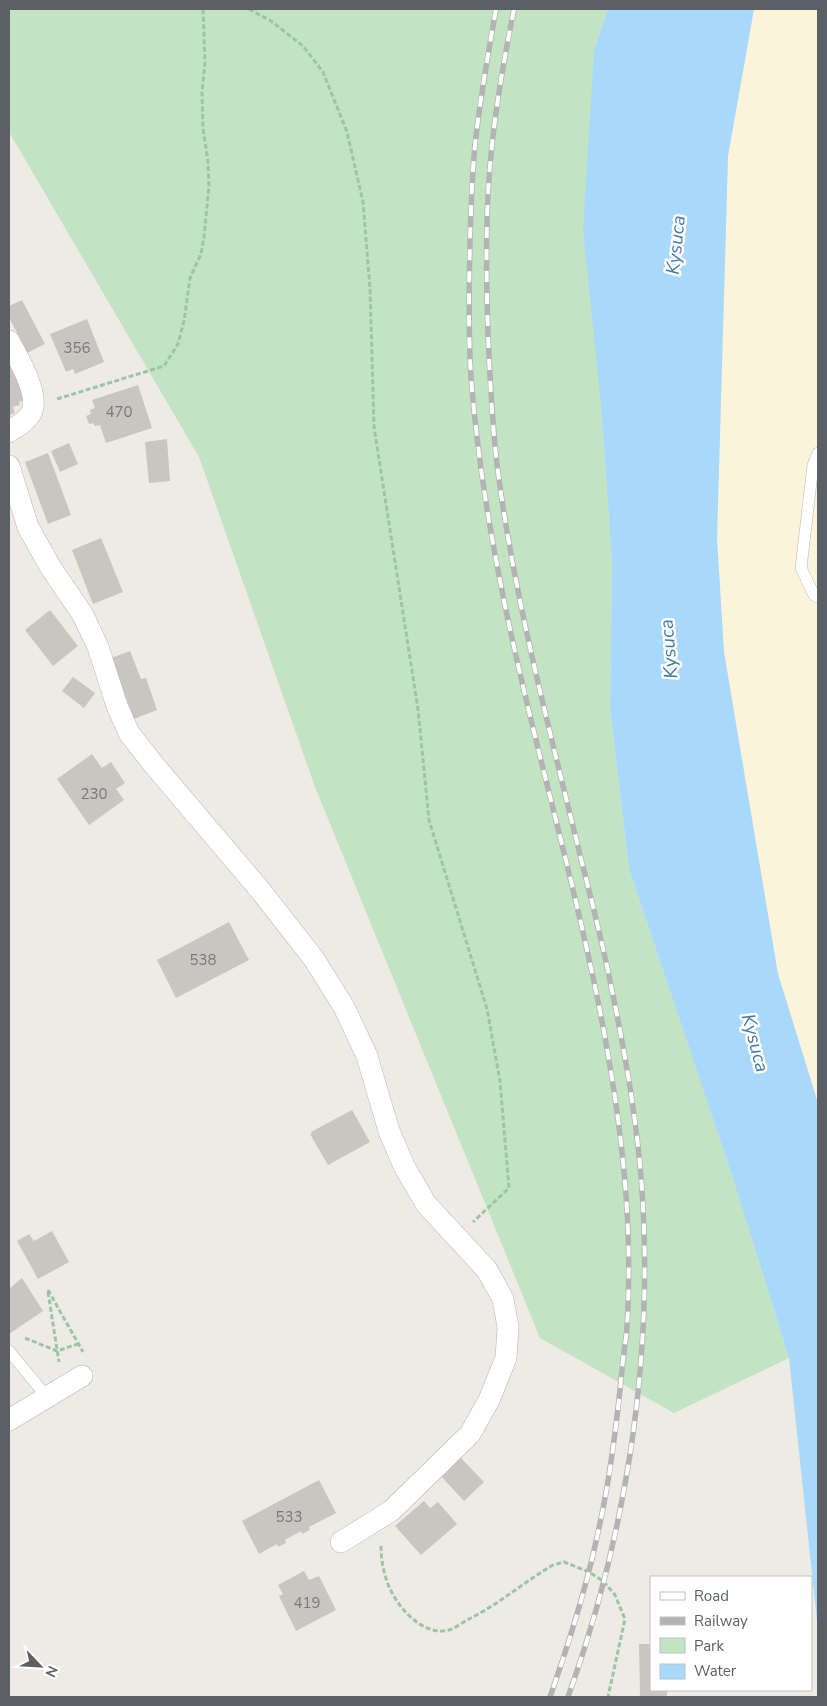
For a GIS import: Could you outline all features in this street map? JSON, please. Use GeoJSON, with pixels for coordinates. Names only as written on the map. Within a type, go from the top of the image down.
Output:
{"type":"FeatureCollection","features":[{"type":"Feature","properties":{"kind":"street"},"geometry":{"type":"LineString","coordinates":[[9,342],[21,362],[34,400],[32,411],[26,420],[9,432]]}},
{"type":"Feature","properties":{"kind":"street"},"geometry":{"type":"LineString","coordinates":[[9,466],[28,527],[83,615],[98,647],[117,706],[129,733],[260,890],[314,959],[344,1007],[367,1056],[389,1131],[404,1166],[426,1204],[487,1270],[503,1299],[508,1327],[506,1358],[490,1400],[470,1434],[418,1486],[384,1515],[341,1542]]}},
{"type":"Feature","properties":{"kind":"street"},"geometry":{"type":"LineString","coordinates":[[9,1420],[82,1376]]}},
{"type":"Feature","properties":{"kind":"lane"},"geometry":{"type":"LineString","coordinates":[[818,453],[813,465],[801,568],[814,595],[818,597]]}},
{"type":"Feature","properties":{"kind":"lane"},"geometry":{"type":"LineString","coordinates":[[9,1351],[54,1392]]}},
{"type":"Feature","properties":{"kind":"path"},"geometry":{"type":"LineString","coordinates":[[32,411],[43,404],[164,366],[178,344],[184,321],[190,278],[201,254],[210,186],[203,128],[202,93],[205,62],[203,9]]}},
{"type":"Feature","properties":{"kind":"path"},"geometry":{"type":"LineString","coordinates":[[249,9],[271,21],[303,46],[323,72],[347,132],[363,202],[370,288],[374,427],[418,709],[428,820],[487,1009],[500,1082],[509,1188],[457,1238]]}},
{"type":"Feature","properties":{"kind":"path"},"geometry":{"type":"LineString","coordinates":[[54,1392],[57,1351],[48,1290],[91,1367],[82,1376]]}},
{"type":"Feature","properties":{"kind":"path"},"geometry":{"type":"LineString","coordinates":[[18,1335],[57,1351],[78,1344]]}},
{"type":"Feature","properties":{"kind":"path"},"geometry":{"type":"LineString","coordinates":[[384,1515],[381,1560],[388,1585],[401,1606],[414,1621],[430,1629],[449,1630],[487,1610],[553,1565],[564,1562],[589,1572],[603,1581],[615,1595],[625,1619],[608,1697]]}},
{"type":"Feature","properties":{"kind":"shaded area"},"geometry":{"type":"Polygon","coordinates":[[[754,9],[818,9],[818,1103],[778,974],[724,652],[717,539],[728,156],[754,9]]]}},
{"type":"Feature","properties":{"kind":"green space"},"geometry":{"type":"Polygon","coordinates":[[[9,9],[608,9],[594,50],[601,406],[612,563],[610,708],[629,869],[732,1176],[789,1358],[674,1413],[540,1338],[315,787],[199,457],[9,132],[9,9]]]}},
{"type":"Feature","properties":{"kind":"water","name":"Kysuca"},"geometry":{"type":"Polygon","coordinates":[[[608,9],[754,9],[728,156],[717,539],[724,652],[778,974],[818,1103],[818,1630],[789,1358],[732,1176],[629,869],[610,708],[612,563],[601,406],[583,230],[594,50],[608,9]]]}},
{"type":"Feature","properties":{"kind":"building"},"geometry":{"type":"Polygon","coordinates":[[[22,300],[45,344],[27,353],[9,317],[9,306],[22,300]]]}},
{"type":"Feature","properties":{"kind":"building"},"geometry":{"type":"Polygon","coordinates":[[[87,319],[104,362],[75,374],[73,369],[66,372],[50,334],[87,319]]]}},
{"type":"Feature","properties":{"kind":"building"},"geometry":{"type":"Polygon","coordinates":[[[15,364],[26,400],[19,402],[20,405],[13,407],[15,413],[9,415],[9,365],[15,364]]]}},
{"type":"Feature","properties":{"kind":"building"},"geometry":{"type":"Polygon","coordinates":[[[138,385],[152,428],[106,443],[100,425],[89,424],[86,416],[91,414],[90,410],[95,408],[92,400],[138,385]]]}},
{"type":"Feature","properties":{"kind":"building"},"geometry":{"type":"Polygon","coordinates":[[[167,439],[170,481],[149,483],[145,442],[167,439]]]}},
{"type":"Feature","properties":{"kind":"building"},"geometry":{"type":"Polygon","coordinates":[[[69,443],[78,464],[60,472],[51,451],[69,443]]]}},
{"type":"Feature","properties":{"kind":"building"},"geometry":{"type":"Polygon","coordinates":[[[48,453],[71,515],[48,524],[25,462],[48,453]]]}},
{"type":"Feature","properties":{"kind":"building"},"geometry":{"type":"Polygon","coordinates":[[[101,538],[123,592],[93,604],[72,550],[101,538]]]}},
{"type":"Feature","properties":{"kind":"building"},"geometry":{"type":"Polygon","coordinates":[[[50,610],[78,646],[53,666],[25,630],[50,610]]]}},
{"type":"Feature","properties":{"kind":"building"},"geometry":{"type":"Polygon","coordinates":[[[130,651],[141,679],[146,678],[157,710],[134,719],[111,658],[130,651]]]}},
{"type":"Feature","properties":{"kind":"building"},"geometry":{"type":"Polygon","coordinates":[[[73,677],[95,693],[84,708],[62,691],[73,677]]]}},
{"type":"Feature","properties":{"kind":"building"},"geometry":{"type":"Polygon","coordinates":[[[92,754],[102,768],[111,762],[125,783],[116,789],[124,800],[89,825],[57,779],[92,754]]]}},
{"type":"Feature","properties":{"kind":"building"},"geometry":{"type":"Polygon","coordinates":[[[229,922],[249,960],[176,998],[157,960],[229,922]]]}},
{"type":"Feature","properties":{"kind":"building"},"geometry":{"type":"Polygon","coordinates":[[[352,1110],[370,1142],[328,1165],[310,1134],[352,1110]]]}},
{"type":"Feature","properties":{"kind":"building"},"geometry":{"type":"Polygon","coordinates":[[[52,1231],[69,1262],[38,1279],[17,1241],[29,1234],[34,1241],[52,1231]]]}},
{"type":"Feature","properties":{"kind":"building"},"geometry":{"type":"Polygon","coordinates":[[[22,1278],[43,1311],[9,1334],[9,1289],[22,1278]]]}},
{"type":"Feature","properties":{"kind":"building"},"geometry":{"type":"Polygon","coordinates":[[[457,1454],[484,1482],[464,1501],[438,1473],[457,1454]]]}},
{"type":"Feature","properties":{"kind":"building"},"geometry":{"type":"Polygon","coordinates":[[[319,1480],[336,1513],[309,1527],[310,1530],[302,1534],[301,1531],[285,1540],[286,1543],[278,1547],[277,1544],[259,1554],[242,1521],[319,1480]]]}},
{"type":"Feature","properties":{"kind":"building"},"geometry":{"type":"Polygon","coordinates":[[[424,1501],[430,1508],[438,1502],[457,1524],[421,1555],[395,1526],[424,1501]]]}},
{"type":"Feature","properties":{"kind":"building"},"geometry":{"type":"Polygon","coordinates":[[[304,1571],[309,1580],[319,1576],[336,1610],[296,1631],[279,1596],[283,1594],[278,1585],[304,1571]]]}},
{"type":"Feature","properties":{"kind":"building"},"geometry":{"type":"Polygon","coordinates":[[[639,1644],[650,1644],[650,1691],[667,1691],[667,1697],[640,1697],[639,1644]]]}},
{"type":"Feature","properties":{"kind":"railway"},"geometry":{"type":"LineString","coordinates":[[496,9],[479,111],[472,192],[469,326],[475,424],[497,565],[513,641],[568,867],[601,1019],[615,1095],[626,1191],[628,1230],[627,1327],[616,1428],[607,1485],[584,1589],[550,1697]]}},
{"type":"Feature","properties":{"kind":"railway"},"geometry":{"type":"LineString","coordinates":[[514,9],[494,128],[487,216],[488,334],[496,455],[505,521],[524,618],[599,932],[620,1033],[635,1119],[643,1206],[645,1268],[643,1331],[638,1393],[619,1517],[605,1578],[588,1638],[568,1697]]}}]}
